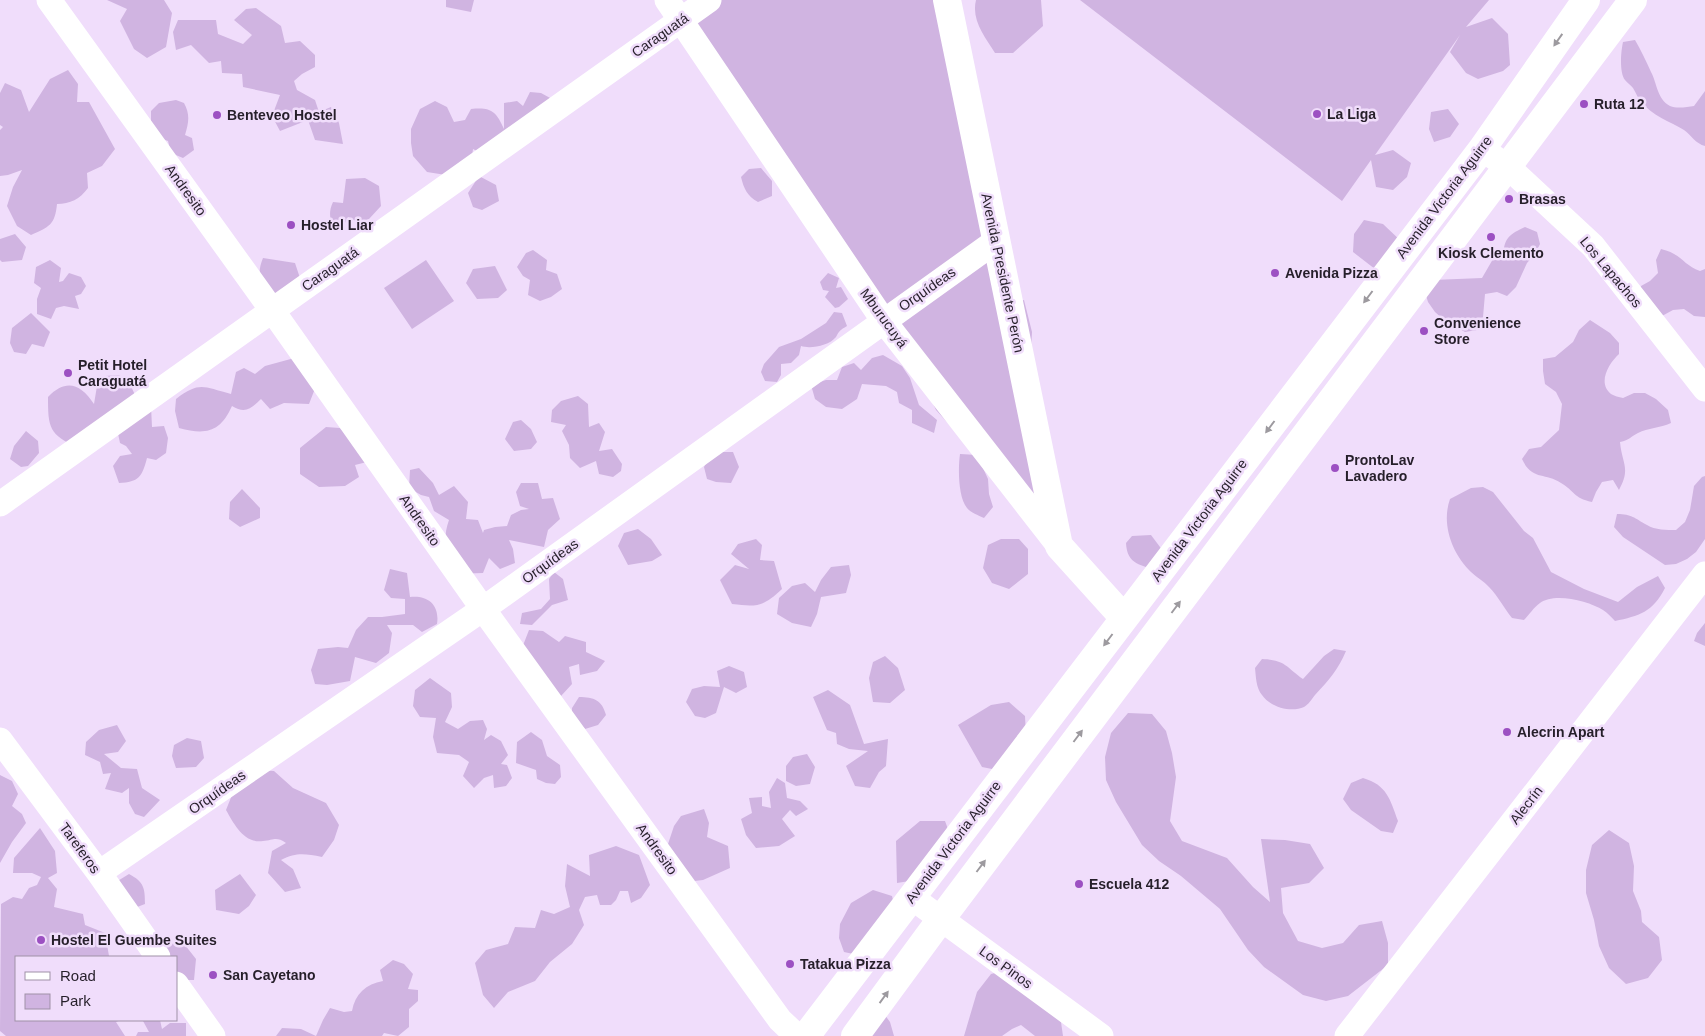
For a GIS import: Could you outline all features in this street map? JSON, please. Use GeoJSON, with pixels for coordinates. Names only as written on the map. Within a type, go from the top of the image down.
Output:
{"type":"FeatureCollection","features":[{"type":"Feature","properties":{"kind":"main road","name":"Avenida Presidente Perón"},"geometry":{"type":"LineString","coordinates":[[947,0],[1059,546]]}},
{"type":"Feature","properties":{"kind":"main road","name":"Avenida Victoria Aguirre"},"geometry":{"type":"LineString","coordinates":[[806,1036],[1482,148],[1586,0]]}},
{"type":"Feature","properties":{"kind":"main road"},"geometry":{"type":"LineString","coordinates":[[855,1036],[1633,0]]}},
{"type":"Feature","properties":{"kind":"main road","name":"Mburucuyá"},"geometry":{"type":"LineString","coordinates":[[1059,546],[1124,618]]}},
{"type":"Feature","properties":{"kind":"street","name":"Andresito"},"geometry":{"type":"LineString","coordinates":[[49,0],[272,310],[483,609],[780,1020],[797,1036]]}},
{"type":"Feature","properties":{"kind":"street","name":"Mburucuyá"},"geometry":{"type":"LineString","coordinates":[[667,0],[883,320],[1059,546]]}},
{"type":"Feature","properties":{"kind":"street","name":"Caraguatá"},"geometry":{"type":"LineString","coordinates":[[0,504],[709,0]]}},
{"type":"Feature","properties":{"kind":"street","name":"Los Lapachos"},"geometry":{"type":"LineString","coordinates":[[1482,148],[1508,166],[1593,246],[1705,389]]}},
{"type":"Feature","properties":{"kind":"street","name":"Orquídeas"},"geometry":{"type":"LineString","coordinates":[[99,874],[483,609],[883,320],[996,241]]}},
{"type":"Feature","properties":{"kind":"street","name":"Alecrín"},"geometry":{"type":"LineString","coordinates":[[1347,1036],[1705,574]]}},
{"type":"Feature","properties":{"kind":"street","name":"Tareferos"},"geometry":{"type":"LineString","coordinates":[[0,740],[157,956]]}},
{"type":"Feature","properties":{"kind":"street","name":"Los Pinos"},"geometry":{"type":"LineString","coordinates":[[912,897],[1101,1036]]}},
{"type":"Feature","properties":{"kind":"street"},"geometry":{"type":"LineString","coordinates":[[178,987],[213,1036]]}},
{"type":"Feature","properties":{"kind":"green space"},"geometry":{"type":"Polygon","coordinates":[[[107,0],[164,0],[172,13],[166,47],[147,58],[134,49],[120,21],[127,9],[107,0]]]}},
{"type":"Feature","properties":{"kind":"green space"},"geometry":{"type":"Polygon","coordinates":[[[446,0],[474,0],[471,12],[446,7],[446,0]]]}},
{"type":"Feature","properties":{"kind":"green space"},"geometry":{"type":"Polygon","coordinates":[[[709,0],[947,0],[1010,304],[1024,300],[1032,332],[1030,366],[1059,546],[936,410],[908,351],[681,20],[709,0]]]}},
{"type":"Feature","properties":{"kind":"green space"},"geometry":{"type":"Polygon","coordinates":[[[976,0],[1041,0],[1043,26],[1013,53],[995,53],[977,21],[975,14],[976,0]]]}},
{"type":"Feature","properties":{"kind":"green space","name":"La Liga"},"geometry":{"type":"Polygon","coordinates":[[[1080,0],[1489,0],[1466,27],[1492,18],[1508,34],[1510,65],[1503,71],[1478,79],[1466,73],[1450,52],[1460,35],[1375,155],[1393,150],[1411,163],[1407,177],[1393,190],[1376,187],[1371,160],[1342,201],[1080,0]]]}},
{"type":"Feature","properties":{"kind":"green space"},"geometry":{"type":"Polygon","coordinates":[[[256,8],[281,26],[285,43],[300,41],[315,55],[315,67],[294,81],[297,90],[315,100],[319,112],[331,107],[339,123],[343,144],[315,140],[308,120],[280,131],[272,116],[280,95],[243,87],[242,74],[222,73],[221,61],[209,63],[191,45],[176,50],[173,32],[178,20],[216,20],[218,34],[243,44],[252,35],[234,20],[246,9],[256,8]]]}},
{"type":"Feature","properties":{"kind":"green space"},"geometry":{"type":"Polygon","coordinates":[[[1635,40],[1662,99],[1670,106],[1682,108],[1694,106],[1705,91],[1705,146],[1684,130],[1651,111],[1641,102],[1633,88],[1625,80],[1621,67],[1623,42],[1635,40]]]}},
{"type":"Feature","properties":{"kind":"green space"},"geometry":{"type":"Polygon","coordinates":[[[68,70],[78,84],[77,102],[89,102],[115,149],[102,166],[87,173],[88,188],[85,192],[74,200],[57,204],[53,221],[42,230],[31,235],[17,226],[7,206],[13,187],[22,170],[0,176],[0,130],[3,127],[0,125],[0,93],[5,83],[21,90],[29,112],[50,79],[68,70]]]}},
{"type":"Feature","properties":{"kind":"green space"},"geometry":{"type":"Polygon","coordinates":[[[530,92],[541,93],[552,99],[479,152],[473,149],[471,164],[446,175],[427,172],[413,156],[411,129],[420,109],[435,101],[447,107],[454,122],[465,120],[471,109],[488,110],[495,114],[504,129],[504,103],[517,101],[523,106],[530,92]]]}},
{"type":"Feature","properties":{"kind":"green space"},"geometry":{"type":"Polygon","coordinates":[[[176,100],[184,103],[186,107],[188,118],[185,135],[192,138],[194,150],[183,158],[171,153],[168,141],[156,137],[151,127],[151,111],[159,103],[176,100]]]}},
{"type":"Feature","properties":{"kind":"green space"},"geometry":{"type":"Polygon","coordinates":[[[1448,109],[1459,124],[1450,137],[1434,142],[1429,129],[1431,112],[1448,109]]]}},
{"type":"Feature","properties":{"kind":"green space"},"geometry":{"type":"Polygon","coordinates":[[[761,168],[772,181],[772,196],[758,202],[746,192],[741,177],[749,169],[761,168]]]}},
{"type":"Feature","properties":{"kind":"green space"},"geometry":{"type":"Polygon","coordinates":[[[479,176],[496,185],[499,201],[482,210],[473,207],[468,193],[479,176]]]}},
{"type":"Feature","properties":{"kind":"green space"},"geometry":{"type":"Polygon","coordinates":[[[365,178],[379,186],[381,206],[369,219],[358,222],[348,217],[342,229],[334,230],[330,209],[333,202],[343,203],[346,179],[365,178]]]}},
{"type":"Feature","properties":{"kind":"green space"},"geometry":{"type":"Polygon","coordinates":[[[1364,220],[1383,224],[1403,243],[1384,276],[1353,252],[1354,234],[1364,220]]]}},
{"type":"Feature","properties":{"kind":"green space"},"geometry":{"type":"Polygon","coordinates":[[[1525,227],[1537,232],[1540,244],[1535,254],[1527,263],[1516,287],[1507,296],[1497,292],[1485,294],[1483,317],[1477,330],[1465,332],[1445,321],[1435,312],[1428,302],[1424,289],[1433,280],[1482,278],[1493,259],[1503,254],[1509,237],[1525,227]]]}},
{"type":"Feature","properties":{"kind":"green space"},"geometry":{"type":"Polygon","coordinates":[[[15,234],[26,247],[22,260],[2,262],[0,260],[0,239],[15,234]]]}},
{"type":"Feature","properties":{"kind":"green space"},"geometry":{"type":"Polygon","coordinates":[[[1661,249],[1674,254],[1694,269],[1700,271],[1705,269],[1705,317],[1694,316],[1684,309],[1673,310],[1662,316],[1636,299],[1641,286],[1658,273],[1656,260],[1661,249]]]}},
{"type":"Feature","properties":{"kind":"green space"},"geometry":{"type":"Polygon","coordinates":[[[533,250],[547,260],[546,270],[557,274],[562,289],[551,297],[540,301],[528,295],[530,280],[523,276],[517,267],[526,253],[533,250]]]}},
{"type":"Feature","properties":{"kind":"green space"},"geometry":{"type":"Polygon","coordinates":[[[263,258],[295,263],[302,284],[270,297],[264,287],[260,274],[263,258]]]}},
{"type":"Feature","properties":{"kind":"green space"},"geometry":{"type":"Polygon","coordinates":[[[50,260],[61,268],[59,282],[63,281],[69,273],[81,277],[86,286],[81,294],[75,296],[79,309],[64,306],[56,308],[51,319],[37,314],[37,299],[41,288],[34,283],[36,267],[50,260]]]}},
{"type":"Feature","properties":{"kind":"green space"},"geometry":{"type":"Polygon","coordinates":[[[426,260],[454,301],[412,329],[384,288],[426,260]]]}},
{"type":"Feature","properties":{"kind":"green space"},"geometry":{"type":"Polygon","coordinates":[[[495,266],[507,290],[498,298],[477,299],[466,283],[473,269],[495,266]]]}},
{"type":"Feature","properties":{"kind":"green space"},"geometry":{"type":"Polygon","coordinates":[[[828,273],[839,278],[836,288],[841,287],[848,299],[839,307],[835,308],[825,297],[829,291],[823,290],[820,282],[828,273]]]}},
{"type":"Feature","properties":{"kind":"green space"},"geometry":{"type":"Polygon","coordinates":[[[834,312],[842,313],[847,326],[833,340],[824,345],[814,347],[801,346],[799,355],[791,363],[781,364],[781,375],[777,382],[765,381],[761,372],[764,364],[779,347],[801,339],[826,323],[834,312]]]}},
{"type":"Feature","properties":{"kind":"green space"},"geometry":{"type":"Polygon","coordinates":[[[31,313],[50,332],[44,347],[32,344],[26,354],[14,352],[10,343],[12,328],[31,313]]]}},
{"type":"Feature","properties":{"kind":"green space"},"geometry":{"type":"Polygon","coordinates":[[[1590,320],[1610,333],[1619,343],[1619,354],[1606,373],[1605,384],[1607,389],[1612,395],[1623,398],[1634,393],[1645,393],[1656,399],[1668,410],[1671,423],[1642,431],[1620,442],[1625,466],[1623,483],[1619,490],[1613,480],[1602,482],[1592,502],[1578,496],[1555,480],[1530,470],[1522,459],[1529,449],[1541,447],[1559,430],[1562,404],[1556,392],[1545,384],[1543,359],[1555,357],[1573,342],[1579,330],[1590,320]]]}},
{"type":"Feature","properties":{"kind":"green space"},"geometry":{"type":"Polygon","coordinates":[[[883,355],[902,366],[910,378],[919,405],[937,420],[934,433],[912,423],[912,410],[899,403],[897,392],[886,386],[862,384],[857,399],[842,409],[826,407],[815,399],[811,385],[826,380],[837,380],[842,367],[854,363],[861,370],[872,358],[883,355]]]}},
{"type":"Feature","properties":{"kind":"green space"},"geometry":{"type":"Polygon","coordinates":[[[298,357],[316,386],[309,404],[284,403],[270,409],[261,399],[244,410],[232,406],[222,422],[211,430],[197,431],[179,428],[175,411],[176,399],[184,393],[202,387],[231,394],[236,372],[244,368],[255,374],[265,366],[298,357]]]}},
{"type":"Feature","properties":{"kind":"green space"},"geometry":{"type":"Polygon","coordinates":[[[119,375],[130,384],[135,395],[151,406],[152,427],[164,426],[168,438],[166,453],[156,460],[147,458],[141,474],[135,480],[119,483],[113,466],[120,456],[132,454],[126,446],[120,443],[117,429],[78,448],[61,438],[52,429],[48,397],[61,387],[73,386],[84,392],[94,404],[97,386],[105,376],[119,375]]]}},
{"type":"Feature","properties":{"kind":"green space"},"geometry":{"type":"Polygon","coordinates":[[[578,396],[588,404],[589,427],[599,423],[605,432],[599,451],[612,449],[622,464],[621,471],[613,477],[599,474],[596,461],[580,468],[570,458],[569,445],[562,431],[566,425],[551,422],[552,410],[561,401],[578,396]]]}},
{"type":"Feature","properties":{"kind":"green space"},"geometry":{"type":"Polygon","coordinates":[[[521,420],[531,429],[537,442],[531,449],[514,451],[505,439],[513,422],[521,420]]]}},
{"type":"Feature","properties":{"kind":"green space"},"geometry":{"type":"Polygon","coordinates":[[[326,427],[340,428],[350,437],[367,462],[355,465],[359,477],[345,486],[319,487],[300,474],[300,448],[326,427]]]}},
{"type":"Feature","properties":{"kind":"green space"},"geometry":{"type":"Polygon","coordinates":[[[26,431],[38,441],[39,453],[28,466],[21,467],[10,459],[14,446],[26,431]]]}},
{"type":"Feature","properties":{"kind":"green space"},"geometry":{"type":"Polygon","coordinates":[[[719,452],[733,452],[739,467],[731,483],[707,479],[704,467],[710,455],[719,452]]]}},
{"type":"Feature","properties":{"kind":"green space"},"geometry":{"type":"Polygon","coordinates":[[[960,454],[977,455],[988,479],[989,494],[993,507],[984,518],[970,511],[964,503],[959,482],[960,454]]]}},
{"type":"Feature","properties":{"kind":"green space"},"geometry":{"type":"Polygon","coordinates":[[[419,468],[433,483],[439,495],[454,486],[468,502],[466,519],[478,520],[483,533],[484,530],[507,526],[511,515],[521,510],[529,509],[520,506],[516,492],[521,483],[538,483],[542,499],[553,498],[560,519],[548,530],[544,547],[509,540],[513,549],[515,563],[500,569],[489,558],[483,573],[453,574],[448,561],[445,541],[449,520],[434,511],[429,497],[409,488],[410,470],[419,468]]]}},
{"type":"Feature","properties":{"kind":"green space"},"geometry":{"type":"Polygon","coordinates":[[[1705,476],[1705,539],[1696,552],[1687,559],[1676,564],[1665,565],[1623,537],[1614,527],[1617,514],[1622,514],[1633,517],[1654,528],[1676,530],[1685,522],[1690,510],[1694,486],[1705,476]]]}},
{"type":"Feature","properties":{"kind":"green space"},"geometry":{"type":"Polygon","coordinates":[[[1483,487],[1493,492],[1524,531],[1533,538],[1551,572],[1584,589],[1618,602],[1637,587],[1658,576],[1665,588],[1656,603],[1645,612],[1615,621],[1606,612],[1597,607],[1572,599],[1554,598],[1540,603],[1524,620],[1512,618],[1485,583],[1464,565],[1458,557],[1450,538],[1447,518],[1450,499],[1471,488],[1483,487]]]}},
{"type":"Feature","properties":{"kind":"green space"},"geometry":{"type":"Polygon","coordinates":[[[242,489],[260,508],[260,518],[240,527],[229,519],[230,502],[242,489]]]}},
{"type":"Feature","properties":{"kind":"green space"},"geometry":{"type":"Polygon","coordinates":[[[638,529],[651,539],[662,555],[652,561],[628,565],[618,546],[624,533],[638,529]]]}},
{"type":"Feature","properties":{"kind":"green space"},"geometry":{"type":"Polygon","coordinates":[[[1151,535],[1169,559],[1160,571],[1136,563],[1129,556],[1127,550],[1126,543],[1132,536],[1151,535]]]}},
{"type":"Feature","properties":{"kind":"green space"},"geometry":{"type":"Polygon","coordinates":[[[756,539],[762,545],[760,560],[774,561],[782,589],[770,599],[759,604],[732,604],[720,580],[735,565],[749,569],[731,554],[738,544],[756,539]]]}},
{"type":"Feature","properties":{"kind":"green space"},"geometry":{"type":"Polygon","coordinates":[[[1001,539],[1019,539],[1028,549],[1028,574],[1009,589],[992,583],[983,568],[988,545],[1001,539]]]}},
{"type":"Feature","properties":{"kind":"green space"},"geometry":{"type":"Polygon","coordinates":[[[849,565],[851,575],[846,593],[821,597],[817,614],[811,627],[792,623],[777,614],[779,598],[792,586],[805,583],[815,592],[831,567],[849,565]]]}},
{"type":"Feature","properties":{"kind":"green space"},"geometry":{"type":"Polygon","coordinates":[[[390,569],[407,573],[410,597],[427,600],[435,607],[437,611],[437,624],[422,632],[413,625],[387,625],[392,633],[389,653],[376,663],[355,657],[350,681],[327,685],[315,684],[311,670],[318,649],[348,648],[356,630],[368,617],[405,614],[405,599],[391,598],[384,590],[390,569]]]}},
{"type":"Feature","properties":{"kind":"green space"},"geometry":{"type":"Polygon","coordinates":[[[554,572],[563,579],[568,600],[552,605],[532,625],[520,624],[522,613],[541,609],[550,599],[549,579],[554,572]]]}},
{"type":"Feature","properties":{"kind":"green space"},"geometry":{"type":"Polygon","coordinates":[[[1705,623],[1705,646],[1694,641],[1697,633],[1705,623]]]}},
{"type":"Feature","properties":{"kind":"green space"},"geometry":{"type":"Polygon","coordinates":[[[529,630],[543,631],[559,642],[565,636],[586,642],[586,652],[605,661],[597,671],[580,675],[579,664],[569,667],[572,684],[561,696],[522,648],[529,630]]]}},
{"type":"Feature","properties":{"kind":"green space"},"geometry":{"type":"Polygon","coordinates":[[[1334,649],[1346,651],[1340,664],[1304,707],[1287,709],[1275,706],[1260,692],[1255,668],[1262,659],[1281,663],[1303,679],[1324,656],[1334,649]]]}},
{"type":"Feature","properties":{"kind":"green space"},"geometry":{"type":"Polygon","coordinates":[[[885,656],[898,668],[905,690],[890,703],[873,702],[869,678],[873,662],[885,656]]]}},
{"type":"Feature","properties":{"kind":"green space"},"geometry":{"type":"Polygon","coordinates":[[[729,666],[744,672],[747,687],[736,693],[724,687],[716,713],[705,718],[695,716],[686,702],[692,689],[704,686],[720,687],[717,671],[729,666]]]}},
{"type":"Feature","properties":{"kind":"green space"},"geometry":{"type":"Polygon","coordinates":[[[430,678],[451,693],[452,707],[445,722],[458,729],[470,721],[483,720],[487,729],[484,740],[491,735],[501,741],[508,755],[501,764],[507,765],[512,778],[506,786],[494,788],[493,775],[484,778],[474,788],[463,776],[469,762],[459,755],[437,753],[433,737],[436,718],[420,717],[413,706],[415,690],[430,678]]]}},
{"type":"Feature","properties":{"kind":"green space"},"geometry":{"type":"Polygon","coordinates":[[[828,690],[850,705],[864,744],[888,739],[886,766],[879,772],[870,788],[855,786],[846,766],[868,751],[849,749],[837,744],[836,733],[827,730],[813,697],[828,690]]]}},
{"type":"Feature","properties":{"kind":"green space"},"geometry":{"type":"Polygon","coordinates":[[[579,697],[597,700],[600,703],[606,715],[598,725],[585,729],[572,715],[572,708],[579,697]]]}},
{"type":"Feature","properties":{"kind":"green space"},"geometry":{"type":"Polygon","coordinates":[[[1009,702],[1025,716],[1027,755],[1012,773],[982,767],[958,725],[991,705],[1009,702]]]}},
{"type":"Feature","properties":{"kind":"green space"},"geometry":{"type":"Polygon","coordinates":[[[1128,713],[1152,714],[1166,731],[1176,777],[1170,821],[1182,841],[1227,858],[1253,887],[1270,902],[1261,839],[1310,844],[1324,868],[1309,883],[1281,888],[1283,913],[1298,941],[1322,948],[1343,943],[1359,925],[1382,921],[1388,943],[1388,965],[1348,996],[1326,1001],[1303,995],[1264,967],[1248,950],[1220,909],[1181,876],[1159,861],[1142,845],[1116,802],[1106,780],[1105,757],[1111,733],[1128,713]]]}},
{"type":"Feature","properties":{"kind":"green space"},"geometry":{"type":"Polygon","coordinates":[[[117,725],[126,741],[118,752],[104,754],[121,768],[137,769],[142,788],[160,800],[144,817],[135,814],[129,803],[129,788],[122,793],[105,789],[111,773],[103,774],[100,762],[85,755],[86,742],[99,730],[117,725]]]}},
{"type":"Feature","properties":{"kind":"green space"},"geometry":{"type":"Polygon","coordinates":[[[531,732],[542,740],[547,756],[560,765],[561,777],[555,784],[537,779],[536,770],[516,763],[517,742],[531,732]]]}},
{"type":"Feature","properties":{"kind":"green space"},"geometry":{"type":"Polygon","coordinates":[[[187,738],[201,741],[204,758],[196,767],[176,768],[172,756],[174,745],[187,738]]]}},
{"type":"Feature","properties":{"kind":"green space"},"geometry":{"type":"Polygon","coordinates":[[[807,754],[815,767],[810,784],[796,786],[786,781],[786,766],[793,757],[807,754]]]}},
{"type":"Feature","properties":{"kind":"green space"},"geometry":{"type":"Polygon","coordinates":[[[259,770],[274,771],[293,788],[326,803],[339,825],[334,840],[322,857],[301,854],[281,860],[293,869],[301,888],[285,892],[268,873],[272,851],[286,843],[277,839],[256,841],[250,839],[240,832],[226,810],[234,790],[259,770]]]}},
{"type":"Feature","properties":{"kind":"green space"},"geometry":{"type":"Polygon","coordinates":[[[0,775],[12,781],[18,794],[12,806],[22,814],[26,823],[0,863],[0,775]]]}},
{"type":"Feature","properties":{"kind":"green space"},"geometry":{"type":"Polygon","coordinates":[[[777,778],[785,783],[787,798],[800,801],[808,809],[796,816],[790,810],[782,819],[795,836],[779,846],[756,848],[746,835],[741,819],[752,813],[749,798],[762,797],[762,806],[771,808],[769,792],[777,778]]]}},
{"type":"Feature","properties":{"kind":"green space"},"geometry":{"type":"Polygon","coordinates":[[[1363,778],[1383,789],[1390,800],[1398,821],[1393,833],[1381,831],[1351,810],[1343,799],[1351,783],[1363,778]]]}},
{"type":"Feature","properties":{"kind":"green space"},"geometry":{"type":"Polygon","coordinates":[[[704,809],[709,823],[707,837],[728,846],[730,868],[703,880],[686,882],[666,850],[674,826],[681,816],[704,809]]]}},
{"type":"Feature","properties":{"kind":"green space"},"geometry":{"type":"Polygon","coordinates":[[[920,821],[945,821],[956,851],[928,878],[897,883],[896,841],[920,821]]]}},
{"type":"Feature","properties":{"kind":"green space"},"geometry":{"type":"Polygon","coordinates":[[[40,828],[55,851],[57,873],[48,878],[57,889],[54,907],[83,914],[85,925],[105,933],[109,956],[15,956],[15,1021],[118,1021],[116,1022],[125,1036],[6,1036],[0,1031],[1,904],[13,897],[22,899],[29,888],[37,885],[41,877],[32,873],[13,873],[14,858],[40,828]]]}},
{"type":"Feature","properties":{"kind":"green space"},"geometry":{"type":"Polygon","coordinates":[[[1609,830],[1629,843],[1634,866],[1633,891],[1641,911],[1642,922],[1659,937],[1662,960],[1648,978],[1626,984],[1609,968],[1599,946],[1586,893],[1586,870],[1592,845],[1609,830]]]}},
{"type":"Feature","properties":{"kind":"green space"},"geometry":{"type":"Polygon","coordinates":[[[616,846],[639,855],[650,885],[641,898],[631,903],[628,891],[620,891],[616,900],[611,905],[600,905],[597,895],[585,897],[579,910],[584,925],[572,944],[550,962],[535,981],[508,992],[494,1008],[483,995],[475,963],[486,950],[508,944],[515,927],[535,928],[541,910],[554,914],[570,907],[565,886],[567,864],[590,876],[589,855],[616,846]]]}},
{"type":"Feature","properties":{"kind":"green space"},"geometry":{"type":"Polygon","coordinates":[[[129,874],[141,883],[145,894],[145,904],[132,909],[116,882],[129,874]]]}},
{"type":"Feature","properties":{"kind":"green space"},"geometry":{"type":"Polygon","coordinates":[[[240,874],[256,895],[249,906],[239,914],[216,910],[215,890],[240,874]]]}},
{"type":"Feature","properties":{"kind":"green space"},"geometry":{"type":"Polygon","coordinates":[[[873,890],[892,896],[897,917],[863,956],[844,952],[839,938],[840,924],[851,903],[873,890]]]}},
{"type":"Feature","properties":{"kind":"green space"},"geometry":{"type":"Polygon","coordinates":[[[169,943],[185,945],[196,959],[194,980],[178,980],[178,956],[162,956],[169,943]]]}},
{"type":"Feature","properties":{"kind":"green space"},"geometry":{"type":"Polygon","coordinates":[[[393,960],[404,964],[413,974],[408,989],[418,990],[418,1001],[409,1009],[409,1027],[398,1036],[384,1033],[382,1036],[316,1036],[330,1008],[344,1012],[352,1011],[353,1005],[362,991],[377,982],[383,981],[380,970],[393,960]]]}},
{"type":"Feature","properties":{"kind":"green space"},"geometry":{"type":"Polygon","coordinates":[[[1015,968],[1061,1022],[1063,1036],[1035,1036],[1021,1025],[1002,1036],[964,1036],[977,992],[991,974],[1015,968]]]}},
{"type":"Feature","properties":{"kind":"green space"},"geometry":{"type":"Polygon","coordinates":[[[876,1003],[890,1022],[894,1036],[858,1036],[876,1003]]]}},
{"type":"Feature","properties":{"kind":"green space"},"geometry":{"type":"Polygon","coordinates":[[[143,1021],[160,1021],[162,1029],[170,1023],[186,1023],[186,1036],[136,1036],[138,1032],[149,1032],[143,1021]]]}},
{"type":"Feature","properties":{"kind":"green space"},"geometry":{"type":"Polygon","coordinates":[[[282,1028],[301,1029],[316,1036],[276,1036],[282,1028]]]}},
{"type":"Feature","properties":{"kind":"place","name":"Ruta 12"},"geometry":{"type":"Point","coordinates":[1584,104]}},
{"type":"Feature","properties":{"kind":"place","name":"La Liga"},"geometry":{"type":"Point","coordinates":[1317,114]}},
{"type":"Feature","properties":{"kind":"place","name":"Benteveo Hostel"},"geometry":{"type":"Point","coordinates":[217,115]}},
{"type":"Feature","properties":{"kind":"place","name":"Brasas"},"geometry":{"type":"Point","coordinates":[1509,199]}},
{"type":"Feature","properties":{"kind":"place","name":"Hostel Liar"},"geometry":{"type":"Point","coordinates":[291,225]}},
{"type":"Feature","properties":{"kind":"place","name":"Kiosk Clemento"},"geometry":{"type":"Point","coordinates":[1491,237]}},
{"type":"Feature","properties":{"kind":"place","name":"Avenida Pizza"},"geometry":{"type":"Point","coordinates":[1275,273]}},
{"type":"Feature","properties":{"kind":"place","name":"Convenience Store"},"geometry":{"type":"Point","coordinates":[1424,331]}},
{"type":"Feature","properties":{"kind":"place","name":"Petit Hotel Caraguatá"},"geometry":{"type":"Point","coordinates":[68,373]}},
{"type":"Feature","properties":{"kind":"place","name":"ProntoLav Lavadero"},"geometry":{"type":"Point","coordinates":[1335,468]}},
{"type":"Feature","properties":{"kind":"place","name":"Alecrin Apart"},"geometry":{"type":"Point","coordinates":[1507,732]}},
{"type":"Feature","properties":{"kind":"place","name":"Escuela 412"},"geometry":{"type":"Point","coordinates":[1079,884]}},
{"type":"Feature","properties":{"kind":"place","name":"Hostel El Guembe Suites"},"geometry":{"type":"Point","coordinates":[41,940]}},
{"type":"Feature","properties":{"kind":"place","name":"Tatakua Pizza"},"geometry":{"type":"Point","coordinates":[790,964]}},
{"type":"Feature","properties":{"kind":"place","name":"San Cayetano"},"geometry":{"type":"Point","coordinates":[213,975]}}]}
